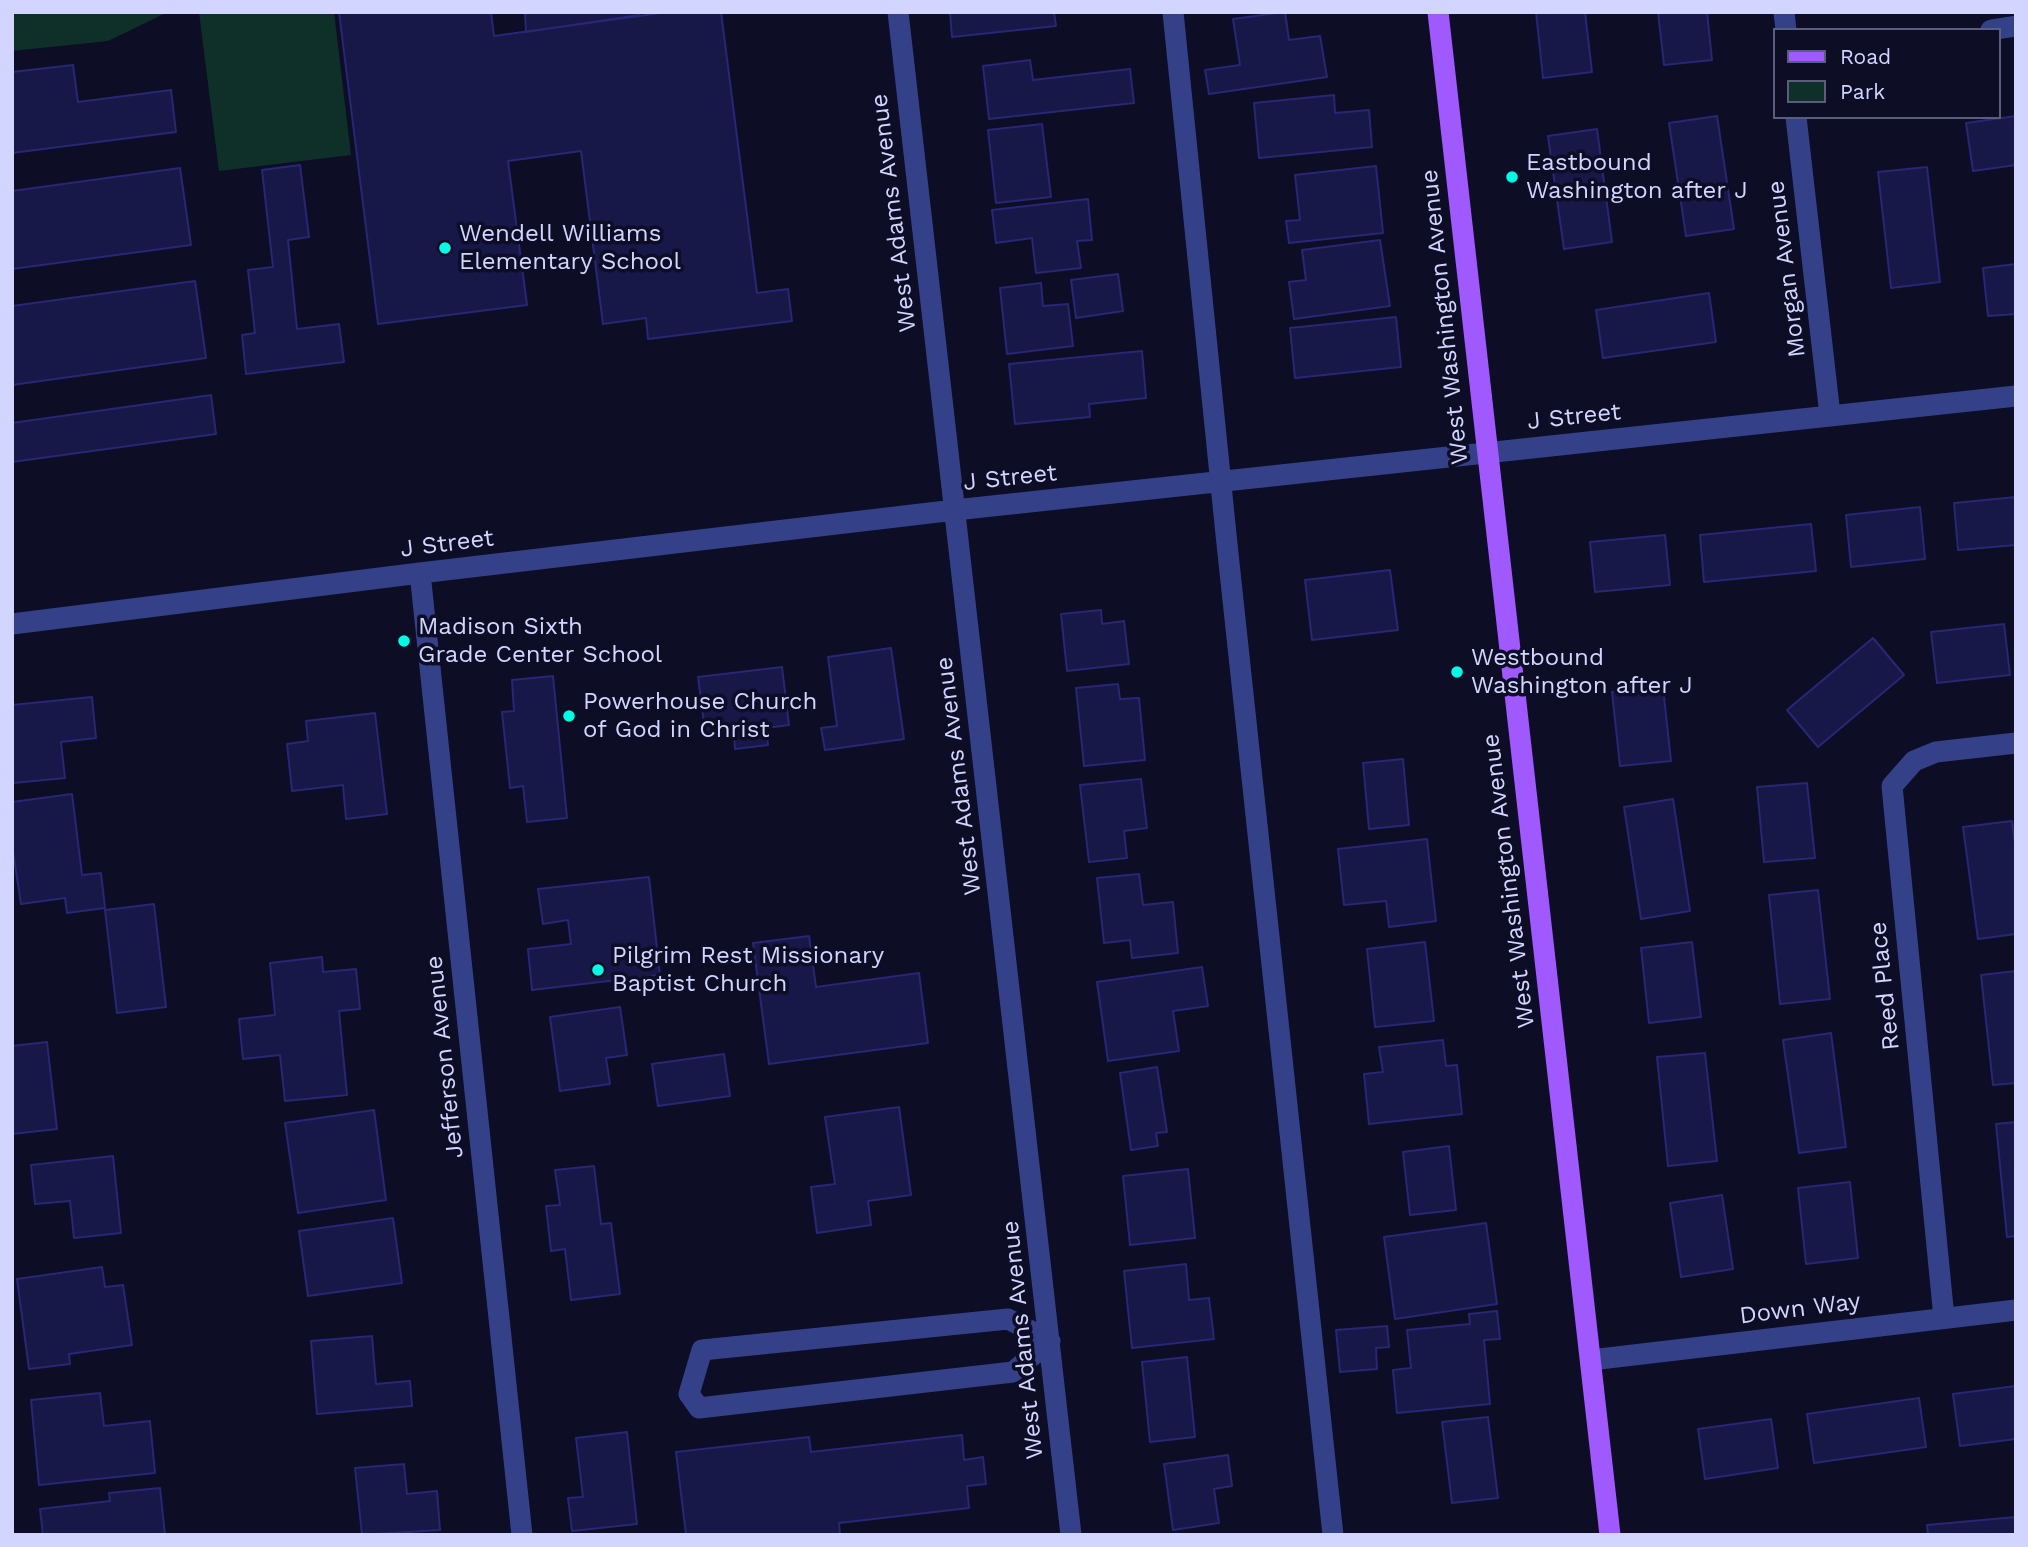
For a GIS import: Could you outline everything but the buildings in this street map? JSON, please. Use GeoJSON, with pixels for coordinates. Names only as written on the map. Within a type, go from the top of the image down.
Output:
{"type":"FeatureCollection","features":[{"type":"Feature","properties":{"kind":"main road","name":"West Washington Avenue"},"geometry":{"type":"LineString","coordinates":[[1438,12],[1611,1535]]}},
{"type":"Feature","properties":{"kind":"street","name":"West Adams Avenue"},"geometry":{"type":"LineString","coordinates":[[898,12],[1072,1535]]}},
{"type":"Feature","properties":{"kind":"street"},"geometry":{"type":"LineString","coordinates":[[1173,12],[1220,481],[1333,1535]]}},
{"type":"Feature","properties":{"kind":"street","name":"Morgan Avenue"},"geometry":{"type":"LineString","coordinates":[[1796,119],[1830,415]]}},
{"type":"Feature","properties":{"kind":"street","name":"J Street"},"geometry":{"type":"LineString","coordinates":[[12,624],[954,510],[2016,396]]}},
{"type":"Feature","properties":{"kind":"street","name":"Jefferson Avenue"},"geometry":{"type":"LineString","coordinates":[[420,573],[522,1535]]}},
{"type":"Feature","properties":{"kind":"street","name":"Reed Place"},"geometry":{"type":"LineString","coordinates":[[1944,1318],[1892,786],[1914,761],[1936,752],[2016,743]]}},
{"type":"Feature","properties":{"kind":"street","name":"Down Way"},"geometry":{"type":"LineString","coordinates":[[1591,1360],[2016,1310]]}},
{"type":"Feature","properties":{"kind":"street"},"geometry":{"type":"LineString","coordinates":[[1008,1318],[1050,1341],[1013,1372],[699,1408],[689,1394],[702,1350],[1008,1318]]}},
{"type":"Feature","properties":{"kind":"green space"},"geometry":{"type":"Polygon","coordinates":[[[12,12],[168,12],[108,41],[12,51],[12,12]]]}},
{"type":"Feature","properties":{"kind":"green space"},"geometry":{"type":"Polygon","coordinates":[[[199,12],[334,12],[351,155],[219,171],[199,12]]]}},
{"type":"Feature","properties":{"kind":"place","name":"Eastbound Washington after J"},"geometry":{"type":"Point","coordinates":[1512,177]}},
{"type":"Feature","properties":{"kind":"place","name":"Wendell Williams Elementary School"},"geometry":{"type":"Point","coordinates":[445,248]}},
{"type":"Feature","properties":{"kind":"place","name":"Madison Sixth Grade Center School"},"geometry":{"type":"Point","coordinates":[404,641]}},
{"type":"Feature","properties":{"kind":"place","name":"Westbound Washington after J"},"geometry":{"type":"Point","coordinates":[1457,672]}},
{"type":"Feature","properties":{"kind":"place","name":"Powerhouse Church of God in Christ"},"geometry":{"type":"Point","coordinates":[569,716]}},
{"type":"Feature","properties":{"kind":"place","name":"Pilgrim Rest Missionary Baptist Church"},"geometry":{"type":"Point","coordinates":[598,970]}}]}
